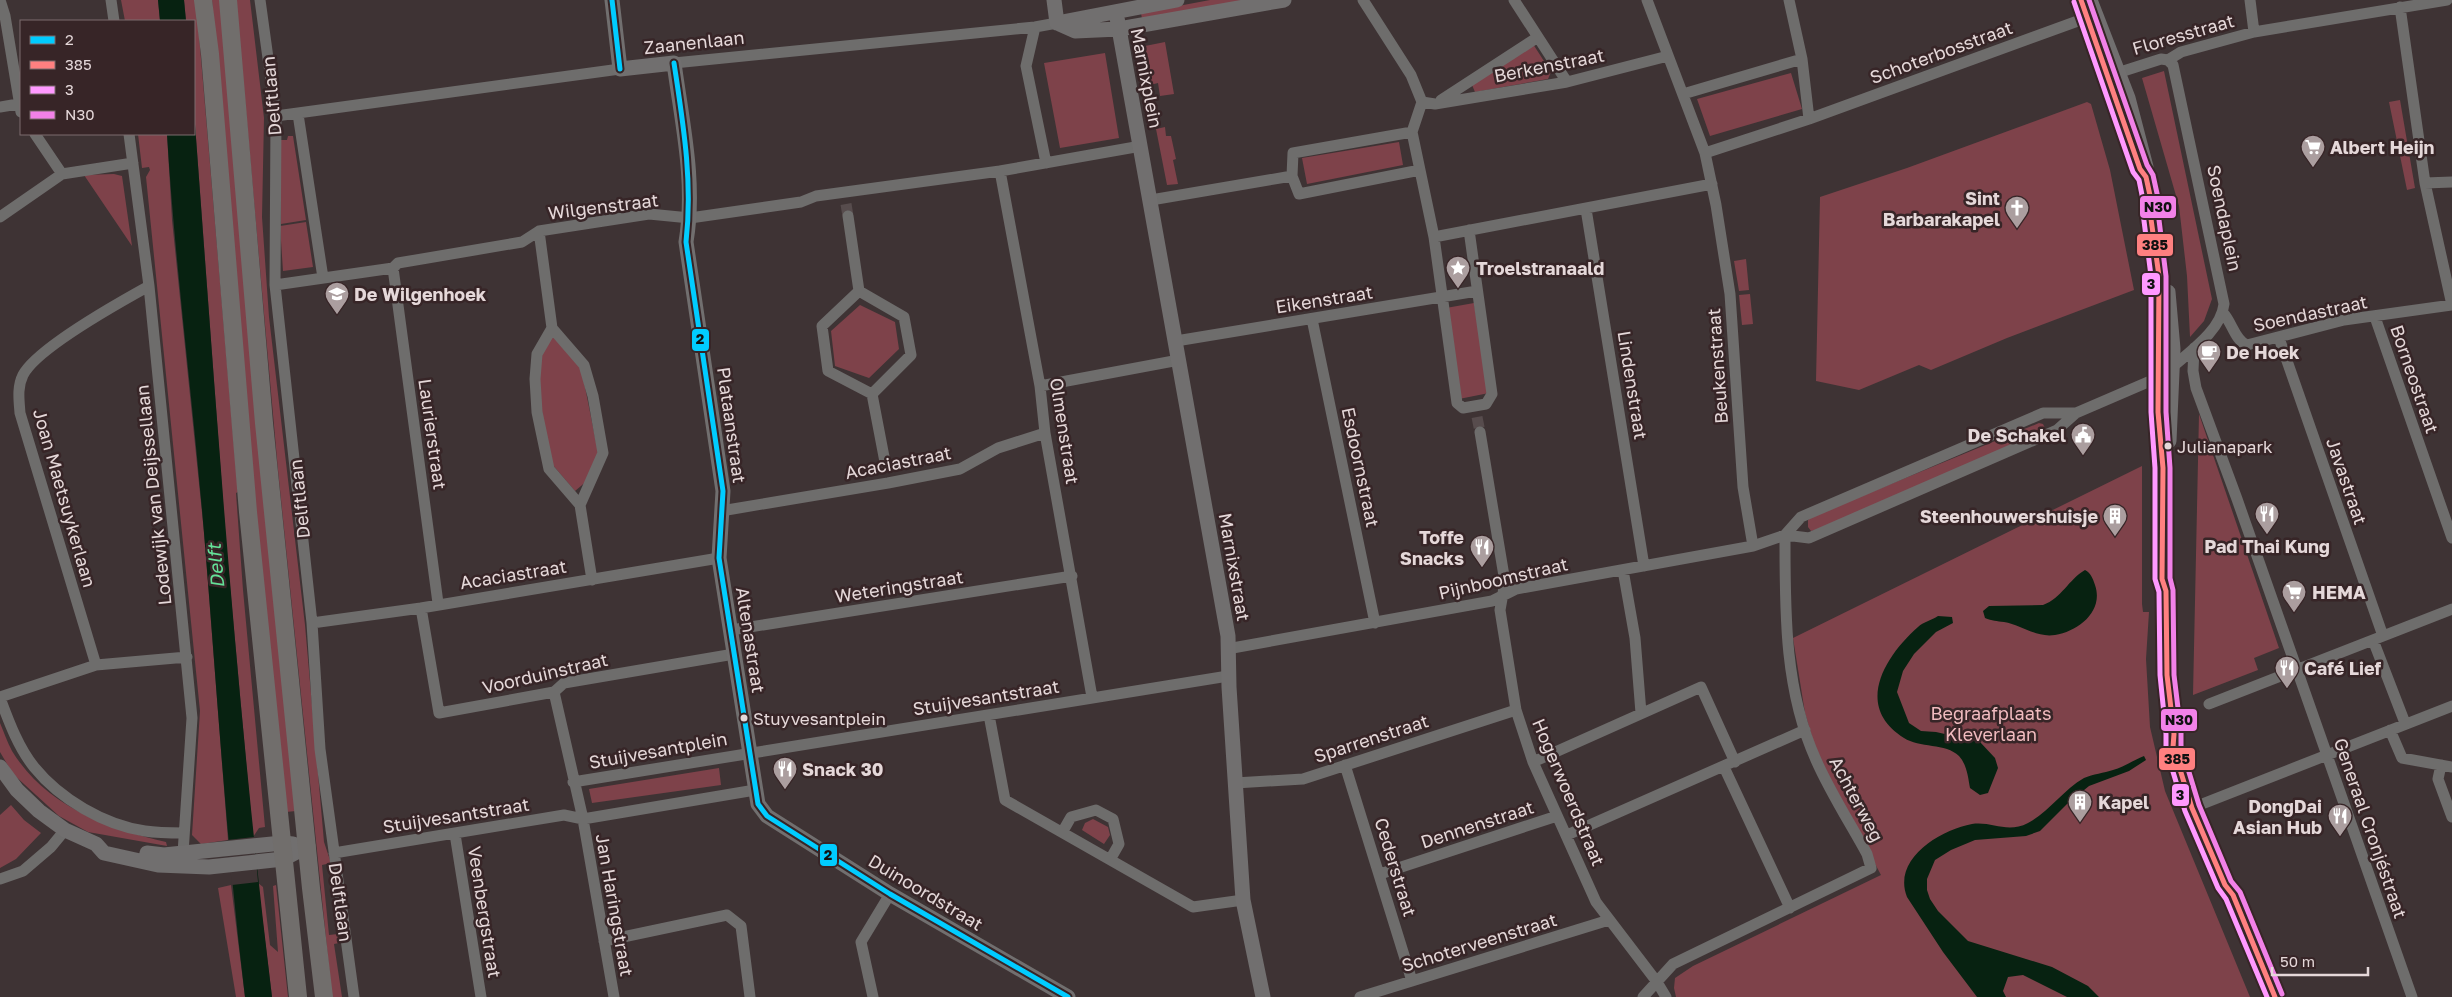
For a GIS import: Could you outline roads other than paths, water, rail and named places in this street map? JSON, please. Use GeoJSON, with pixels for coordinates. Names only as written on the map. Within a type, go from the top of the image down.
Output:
{"type":"FeatureCollection","features":[{"type":"Feature","properties":{"kind":"main road"},"geometry":{"type":"LineString","coordinates":[[203,0],[210,54],[248,512],[298,997]]}},
{"type":"Feature","properties":{"kind":"main road","name":"Delftlaan"},"geometry":{"type":"LineString","coordinates":[[228,0],[265,433],[324,997]]}},
{"type":"Feature","properties":{"kind":"street"},"geometry":{"type":"LineString","coordinates":[[0,0],[5,16],[20,108],[0,107]]}},
{"type":"Feature","properties":{"kind":"street"},"geometry":{"type":"LineString","coordinates":[[111,0],[114,20]]}},
{"type":"Feature","properties":{"kind":"street","name":"Delftlaan"},"geometry":{"type":"LineString","coordinates":[[260,0],[276,116],[275,284],[312,623],[320,749],[354,997]]}},
{"type":"Feature","properties":{"kind":"street"},"geometry":{"type":"LineString","coordinates":[[612,0],[620,69]]}},
{"type":"Feature","properties":{"kind":"street"},"geometry":{"type":"LineString","coordinates":[[1054,0],[1057,23]]}},
{"type":"Feature","properties":{"kind":"street","name":"Zaanenlaan"},"geometry":{"type":"LineString","coordinates":[[276,116],[620,69],[1035,27],[1178,0]]}},
{"type":"Feature","properties":{"kind":"street","name":"Zaanenlaan"},"geometry":{"type":"LineString","coordinates":[[1057,23],[1076,31],[1119,30],[1284,0]]}},
{"type":"Feature","properties":{"kind":"street"},"geometry":{"type":"LineString","coordinates":[[1363,0],[1411,75],[1422,102],[1412,132],[1434,237],[1440,297],[1457,403],[1463,408],[1476,412],[1486,404],[1492,394],[1469,230]]}},
{"type":"Feature","properties":{"kind":"street"},"geometry":{"type":"LineString","coordinates":[[1514,0],[1567,82]]}},
{"type":"Feature","properties":{"kind":"street","name":"Beukenstraat"},"geometry":{"type":"LineString","coordinates":[[1647,0],[1705,153],[1712,184],[1730,294],[1743,487],[1753,546]]}},
{"type":"Feature","properties":{"kind":"street"},"geometry":{"type":"LineString","coordinates":[[1789,0],[1802,59],[1809,119]]}},
{"type":"Feature","properties":{"kind":"street"},"geometry":{"type":"LineString","coordinates":[[2081,0],[2091,16],[2113,74],[2140,168],[2146,177],[2151,200],[2156,210],[2167,275],[2172,367]]}},
{"type":"Feature","properties":{"kind":"street"},"geometry":{"type":"LineString","coordinates":[[2090,0],[2091,16]]}},
{"type":"Feature","properties":{"kind":"street"},"geometry":{"type":"LineString","coordinates":[[2250,0],[2254,32]]}},
{"type":"Feature","properties":{"kind":"street","name":"Floresstraat"},"geometry":{"type":"LineString","coordinates":[[2113,74],[2161,59],[2168,60],[2181,52],[2254,32],[2381,5],[2400,7],[2447,0]]}},
{"type":"Feature","properties":{"kind":"street"},"geometry":{"type":"LineString","coordinates":[[2400,7],[2426,183],[2452,305]]}},
{"type":"Feature","properties":{"kind":"street","name":"Marnixplein"},"geometry":{"type":"LineString","coordinates":[[1000,171],[1141,146],[1116,12]]}},
{"type":"Feature","properties":{"kind":"street","name":"Schoterbosstraat"},"geometry":{"type":"LineString","coordinates":[[1705,153],[1809,119],[2091,16]]}},
{"type":"Feature","properties":{"kind":"street"},"geometry":{"type":"LineString","coordinates":[[1035,27],[1026,66],[1046,163]]}},
{"type":"Feature","properties":{"kind":"street","name":"Berkenstraat"},"geometry":{"type":"LineString","coordinates":[[1435,104],[1538,37]]}},
{"type":"Feature","properties":{"kind":"street","name":"Berkenstraat"},"geometry":{"type":"LineString","coordinates":[[1422,102],[1435,104],[1567,82],[1668,56]]}},
{"type":"Feature","properties":{"kind":"street"},"geometry":{"type":"LineString","coordinates":[[1683,94],[1802,59]]}},
{"type":"Feature","properties":{"kind":"street","name":"Soendaplein"},"geometry":{"type":"LineString","coordinates":[[2168,60],[2173,65],[2215,257],[2223,295],[2223,313]]}},
{"type":"Feature","properties":{"kind":"street","name":"Plataanstraat"},"geometry":{"type":"LineString","coordinates":[[674,63],[691,186],[690,218],[686,242],[723,491],[720,518]]}},
{"type":"Feature","properties":{"kind":"street","name":"Delftlaan"},"geometry":{"type":"LineString","coordinates":[[298,114],[323,278]]}},
{"type":"Feature","properties":{"kind":"street"},"geometry":{"type":"LineString","coordinates":[[1412,132],[1293,153],[1292,176],[1299,194],[1420,170]]}},
{"type":"Feature","properties":{"kind":"street"},"geometry":{"type":"LineString","coordinates":[[36,135],[62,174]]}},
{"type":"Feature","properties":{"kind":"street","name":"Lodewijk van Deijssellaan"},"geometry":{"type":"LineString","coordinates":[[129,135],[149,286],[192,718],[183,860]]}},
{"type":"Feature","properties":{"kind":"street","name":"Marnixstraat"},"geometry":{"type":"LineString","coordinates":[[1141,146],[1228,636],[1228,676],[1243,900],[1263,997]]}},
{"type":"Feature","properties":{"kind":"street"},"geometry":{"type":"LineString","coordinates":[[0,217],[62,174],[133,163]]}},
{"type":"Feature","properties":{"kind":"street","name":"Wilgenstraat"},"geometry":{"type":"LineString","coordinates":[[275,284],[394,268],[398,263],[522,242],[539,231],[649,214],[690,218],[801,202],[816,196],[845,198],[1000,171]]}},
{"type":"Feature","properties":{"kind":"street","name":"Olmenstraat"},"geometry":{"type":"LineString","coordinates":[[1000,171],[1040,386],[1046,433],[1092,697]]}},
{"type":"Feature","properties":{"kind":"street"},"geometry":{"type":"LineString","coordinates":[[1151,200],[1292,176]]}},
{"type":"Feature","properties":{"kind":"street"},"geometry":{"type":"LineString","coordinates":[[2426,183],[2452,182]]}},
{"type":"Feature","properties":{"kind":"street"},"geometry":{"type":"LineString","coordinates":[[1434,237],[1712,184]]}},
{"type":"Feature","properties":{"kind":"street"},"geometry":{"type":"LineString","coordinates":[[2151,200],[2150,212],[2159,276],[2165,383]]}},
{"type":"Feature","properties":{"kind":"street","name":"Lindenstraat"},"geometry":{"type":"LineString","coordinates":[[1586,209],[1644,566]]}},
{"type":"Feature","properties":{"kind":"street"},"geometry":{"type":"LineString","coordinates":[[848,216],[859,291]]}},
{"type":"Feature","properties":{"kind":"street"},"geometry":{"type":"LineString","coordinates":[[539,231],[552,328],[584,365],[593,396],[603,453],[580,505]]}},
{"type":"Feature","properties":{"kind":"street","name":"Laurierstraat"},"geometry":{"type":"LineString","coordinates":[[394,268],[438,603]]}},
{"type":"Feature","properties":{"kind":"street","name":"Joan Maetsuykerlaan"},"geometry":{"type":"LineString","coordinates":[[96,665],[20,413],[18,394],[22,376],[34,359],[108,309],[149,286]]}},
{"type":"Feature","properties":{"kind":"street"},"geometry":{"type":"LineString","coordinates":[[859,291],[904,317],[911,355],[872,394]]}},
{"type":"Feature","properties":{"kind":"street"},"geometry":{"type":"LineString","coordinates":[[859,291],[822,326],[828,371],[872,394]]}},
{"type":"Feature","properties":{"kind":"street","name":"Eikenstraat"},"geometry":{"type":"LineString","coordinates":[[1176,341],[1477,291]]}},
{"type":"Feature","properties":{"kind":"street","name":"Soendastraat"},"geometry":{"type":"LineString","coordinates":[[2223,313],[2244,344],[2252,345],[2344,320],[2452,305]]}},
{"type":"Feature","properties":{"kind":"street"},"geometry":{"type":"LineString","coordinates":[[2223,313],[2211,330],[2172,367],[2165,383],[2158,412],[2163,468],[2162,579],[2166,590],[2167,675],[2174,734],[2173,747],[2225,885],[2233,895],[2275,997]]}},
{"type":"Feature","properties":{"kind":"street","name":"Borneostraat"},"geometry":{"type":"LineString","coordinates":[[2375,317],[2452,538]]}},
{"type":"Feature","properties":{"kind":"street","name":"Esdoornstraat"},"geometry":{"type":"LineString","coordinates":[[1312,318],[1375,623]]}},
{"type":"Feature","properties":{"kind":"street"},"geometry":{"type":"LineString","coordinates":[[552,328],[537,354],[535,379],[537,412],[549,469],[580,505],[592,580]]}},
{"type":"Feature","properties":{"kind":"street","name":"Javastraat"},"geometry":{"type":"LineString","coordinates":[[2279,338],[2405,724]]}},
{"type":"Feature","properties":{"kind":"street"},"geometry":{"type":"LineString","coordinates":[[2194,348],[2193,371],[2196,388],[2297,671]]}},
{"type":"Feature","properties":{"kind":"street"},"geometry":{"type":"LineString","coordinates":[[1040,386],[1179,360]]}},
{"type":"Feature","properties":{"kind":"street","name":"Pijnboomstraat"},"geometry":{"type":"LineString","coordinates":[[1227,649],[1492,601],[1516,589],[1753,546],[1785,535],[1809,538],[2057,430],[2076,413],[2148,382],[2165,383]]}},
{"type":"Feature","properties":{"kind":"street"},"geometry":{"type":"LineString","coordinates":[[872,394],[884,462]]}},
{"type":"Feature","properties":{"kind":"street","name":"Pijnboomstraat"},"geometry":{"type":"LineString","coordinates":[[1785,535],[1802,517],[2042,413],[2076,413]]}},
{"type":"Feature","properties":{"kind":"street","name":"Hogerwoerdstraat"},"geometry":{"type":"LineString","coordinates":[[1480,432],[1505,582],[1500,610],[1516,710],[1533,762],[1596,902],[1657,982],[1666,997]]}},
{"type":"Feature","properties":{"kind":"street","name":"Acaciastraat"},"geometry":{"type":"LineString","coordinates":[[720,518],[887,479],[960,469],[998,448],[1046,433]]}},
{"type":"Feature","properties":{"kind":"street","name":"Altenastraat"},"geometry":{"type":"LineString","coordinates":[[720,518],[719,558],[755,790],[758,804],[766,816]]}},
{"type":"Feature","properties":{"kind":"street","name":"Achterweg"},"geometry":{"type":"LineString","coordinates":[[1643,997],[1673,964],[1869,870],[1872,865],[1816,759],[1797,706],[1787,647],[1785,535]]}},
{"type":"Feature","properties":{"kind":"street","name":"Acaciastraat"},"geometry":{"type":"LineString","coordinates":[[312,623],[421,608],[438,603],[592,580],[719,558]]}},
{"type":"Feature","properties":{"kind":"street"},"geometry":{"type":"LineString","coordinates":[[1623,570],[1634,638],[1641,713]]}},
{"type":"Feature","properties":{"kind":"street","name":"Weteringstraat"},"geometry":{"type":"LineString","coordinates":[[731,630],[1072,576]]}},
{"type":"Feature","properties":{"kind":"street","name":"Voorduinstraat"},"geometry":{"type":"LineString","coordinates":[[421,608],[438,713],[554,692],[564,683],[734,654]]}},
{"type":"Feature","properties":{"kind":"street"},"geometry":{"type":"LineString","coordinates":[[2209,704],[2452,609]]}},
{"type":"Feature","properties":{"kind":"street"},"geometry":{"type":"LineString","coordinates":[[184,834],[145,831],[110,821],[75,803],[53,787],[34,767],[21,747],[0,697],[96,665],[187,657]]}},
{"type":"Feature","properties":{"kind":"street","name":"Generaal Cronjéstraat"},"geometry":{"type":"LineString","coordinates":[[2297,671],[2412,997]]}},
{"type":"Feature","properties":{"kind":"street","name":"Stuijvesantstraat"},"geometry":{"type":"LineString","coordinates":[[750,752],[1228,676]]}},
{"type":"Feature","properties":{"kind":"street"},"geometry":{"type":"LineString","coordinates":[[1533,762],[1701,687],[1729,764],[1790,908]]}},
{"type":"Feature","properties":{"kind":"street","name":"Jan Haringstraat"},"geometry":{"type":"LineString","coordinates":[[554,692],[573,782],[583,819],[614,997]]}},
{"type":"Feature","properties":{"kind":"street"},"geometry":{"type":"LineString","coordinates":[[2196,806],[2452,706]]}},
{"type":"Feature","properties":{"kind":"street","name":"Sparrenstraat"},"geometry":{"type":"LineString","coordinates":[[1235,783],[1302,779],[1516,710]]}},
{"type":"Feature","properties":{"kind":"street"},"geometry":{"type":"LineString","coordinates":[[989,715],[1005,800],[1111,858],[1193,907],[1243,900]]}},
{"type":"Feature","properties":{"kind":"street"},"geometry":{"type":"LineString","coordinates":[[1567,835],[1805,730]]}},
{"type":"Feature","properties":{"kind":"street"},"geometry":{"type":"LineString","coordinates":[[2390,730],[2402,758],[2446,766],[2438,778],[2452,818]]}},
{"type":"Feature","properties":{"kind":"street","name":"Stuijvesantplein"},"geometry":{"type":"LineString","coordinates":[[573,782],[750,752]]}},
{"type":"Feature","properties":{"kind":"street","name":"Cederstraat"},"geometry":{"type":"LineString","coordinates":[[1344,765],[1380,874],[1412,981]]}},
{"type":"Feature","properties":{"kind":"street"},"geometry":{"type":"LineString","coordinates":[[0,767],[17,790],[39,811],[65,830],[96,844],[109,844],[183,860],[230,866],[256,862],[282,851]]}},
{"type":"Feature","properties":{"kind":"street"},"geometry":{"type":"LineString","coordinates":[[583,819],[755,790]]}},
{"type":"Feature","properties":{"kind":"street"},"geometry":{"type":"LineString","coordinates":[[1063,831],[1071,817],[1096,810],[1113,819],[1118,844],[1111,858]]}},
{"type":"Feature","properties":{"kind":"street","name":"Stuijvesantstraat"},"geometry":{"type":"LineString","coordinates":[[334,853],[564,815],[583,819]]}},
{"type":"Feature","properties":{"kind":"street","name":"Duinoordstraat"},"geometry":{"type":"LineString","coordinates":[[766,816],[890,894],[1068,997]]}},
{"type":"Feature","properties":{"kind":"street","name":"Dennenstraat"},"geometry":{"type":"LineString","coordinates":[[1380,874],[1557,816]]}},
{"type":"Feature","properties":{"kind":"street"},"geometry":{"type":"LineString","coordinates":[[0,879],[23,872],[51,847],[65,830]]}},
{"type":"Feature","properties":{"kind":"street","name":"Veenbergstraat"},"geometry":{"type":"LineString","coordinates":[[454,834],[481,997]]}},
{"type":"Feature","properties":{"kind":"street"},"geometry":{"type":"LineString","coordinates":[[183,860],[228,848],[254,846],[282,851]]}},
{"type":"Feature","properties":{"kind":"street","name":"Delftlaan"},"geometry":{"type":"LineString","coordinates":[[282,851],[308,846]]}},
{"type":"Feature","properties":{"kind":"street"},"geometry":{"type":"LineString","coordinates":[[873,997],[861,942],[890,894]]}},
{"type":"Feature","properties":{"kind":"street"},"geometry":{"type":"LineString","coordinates":[[604,941],[727,915],[741,926],[750,997]]}},
{"type":"Feature","properties":{"kind":"street","name":"Schoterveenstraat"},"geometry":{"type":"LineString","coordinates":[[1360,997],[1608,920]]}},
{"type":"Feature","properties":{"kind":"water"},"geometry":{"type":"Polygon","coordinates":[[[158,0],[184,0],[186,20],[160,20],[158,0]]]}},
{"type":"Feature","properties":{"kind":"water","name":"Delft"},"geometry":{"type":"Polygon","coordinates":[[[195,124],[237,666],[272,997],[245,997],[227,823],[200,483],[167,135],[195,135],[195,124]]]}},
{"type":"Feature","properties":{"kind":"water"},"geometry":{"type":"Polygon","coordinates":[[[2085,570],[2093,578],[2097,594],[2096,603],[2093,611],[2087,618],[2073,629],[2055,635],[2042,635],[2011,624],[1985,618],[1983,611],[1989,606],[2043,605],[2050,602],[2085,570]]]}},
{"type":"Feature","properties":{"kind":"water"},"geometry":{"type":"Polygon","coordinates":[[[1938,616],[1952,617],[1953,623],[1936,632],[1914,654],[1903,671],[1897,692],[1909,723],[1921,731],[1936,732],[1980,742],[1995,758],[1998,768],[1988,793],[1980,795],[1970,788],[1968,775],[1962,760],[1954,752],[1904,738],[1889,726],[1880,712],[1877,697],[1885,667],[1894,653],[1918,627],[1938,616]]]}},
{"type":"Feature","properties":{"kind":"water"},"geometry":{"type":"Polygon","coordinates":[[[2144,756],[2146,760],[2129,771],[2089,786],[2067,804],[2040,831],[2026,836],[1975,840],[1951,850],[1935,860],[1927,879],[1927,890],[1930,899],[1938,911],[1968,941],[2052,967],[2088,986],[2099,997],[2067,997],[2023,975],[2008,977],[2003,991],[2006,997],[1977,997],[1943,952],[1907,897],[1904,883],[1906,870],[1913,859],[1933,840],[1959,827],[1972,824],[1986,824],[2013,827],[2028,823],[2043,813],[2084,778],[2117,769],[2144,756]]]}},
{"type":"Feature","properties":{"kind":"tunnel"},"geometry":{"type":"LineString","coordinates":[[846,204],[848,216]]}},
{"type":"Feature","properties":{"kind":"tunnel"},"geometry":{"type":"LineString","coordinates":[[1477,417],[1480,432]]}},
{"type":"Feature","properties":{"kind":"tunnel"},"geometry":{"type":"LineString","coordinates":[[885,462],[886,474]]}},
{"type":"Feature","properties":{"kind":"place","name":"Albert Heijn"},"geometry":{"type":"Point","coordinates":[2313,168]}},
{"type":"Feature","properties":{"kind":"place","name":"Sint Barbarakapel"},"geometry":{"type":"Point","coordinates":[2017,229]}},
{"type":"Feature","properties":{"kind":"place","name":"Troelstranaald"},"geometry":{"type":"Point","coordinates":[1458,289]}},
{"type":"Feature","properties":{"kind":"place","name":"De Wilgenhoek"},"geometry":{"type":"Point","coordinates":[337,315]}},
{"type":"Feature","properties":{"kind":"place","name":"De Hoek"},"geometry":{"type":"Point","coordinates":[2209,373]}},
{"type":"Feature","properties":{"kind":"place","name":"Julianapark"},"geometry":{"type":"Point","coordinates":[2168,446]}},
{"type":"Feature","properties":{"kind":"place","name":"De Schakel"},"geometry":{"type":"Point","coordinates":[2083,456]}},
{"type":"Feature","properties":{"kind":"place","name":"Pad Thai Kung"},"geometry":{"type":"Point","coordinates":[2267,535]}},
{"type":"Feature","properties":{"kind":"place","name":"Steenhouwershuisje"},"geometry":{"type":"Point","coordinates":[2115,537]}},
{"type":"Feature","properties":{"kind":"place","name":"Toffe Snacks"},"geometry":{"type":"Point","coordinates":[1482,568]}},
{"type":"Feature","properties":{"kind":"place","name":"HEMA"},"geometry":{"type":"Point","coordinates":[2294,613]}},
{"type":"Feature","properties":{"kind":"place","name":"Café Lief"},"geometry":{"type":"Point","coordinates":[2287,689]}},
{"type":"Feature","properties":{"kind":"place","name":"Stuyvesantplein"},"geometry":{"type":"Point","coordinates":[744,718]}},
{"type":"Feature","properties":{"kind":"place","name":"Snack 30"},"geometry":{"type":"Point","coordinates":[785,790]}},
{"type":"Feature","properties":{"kind":"place","name":"Kapel"},"geometry":{"type":"Point","coordinates":[2080,823]}},
{"type":"Feature","properties":{"kind":"place","name":"DongDai Asian Hub"},"geometry":{"type":"Point","coordinates":[2340,837]}},
{"type":"Feature","properties":{"kind":"park label","name":"Begraafplaats Kleverlaan"},"geometry":{"type":"Point","coordinates":[1991,723]}}]}
